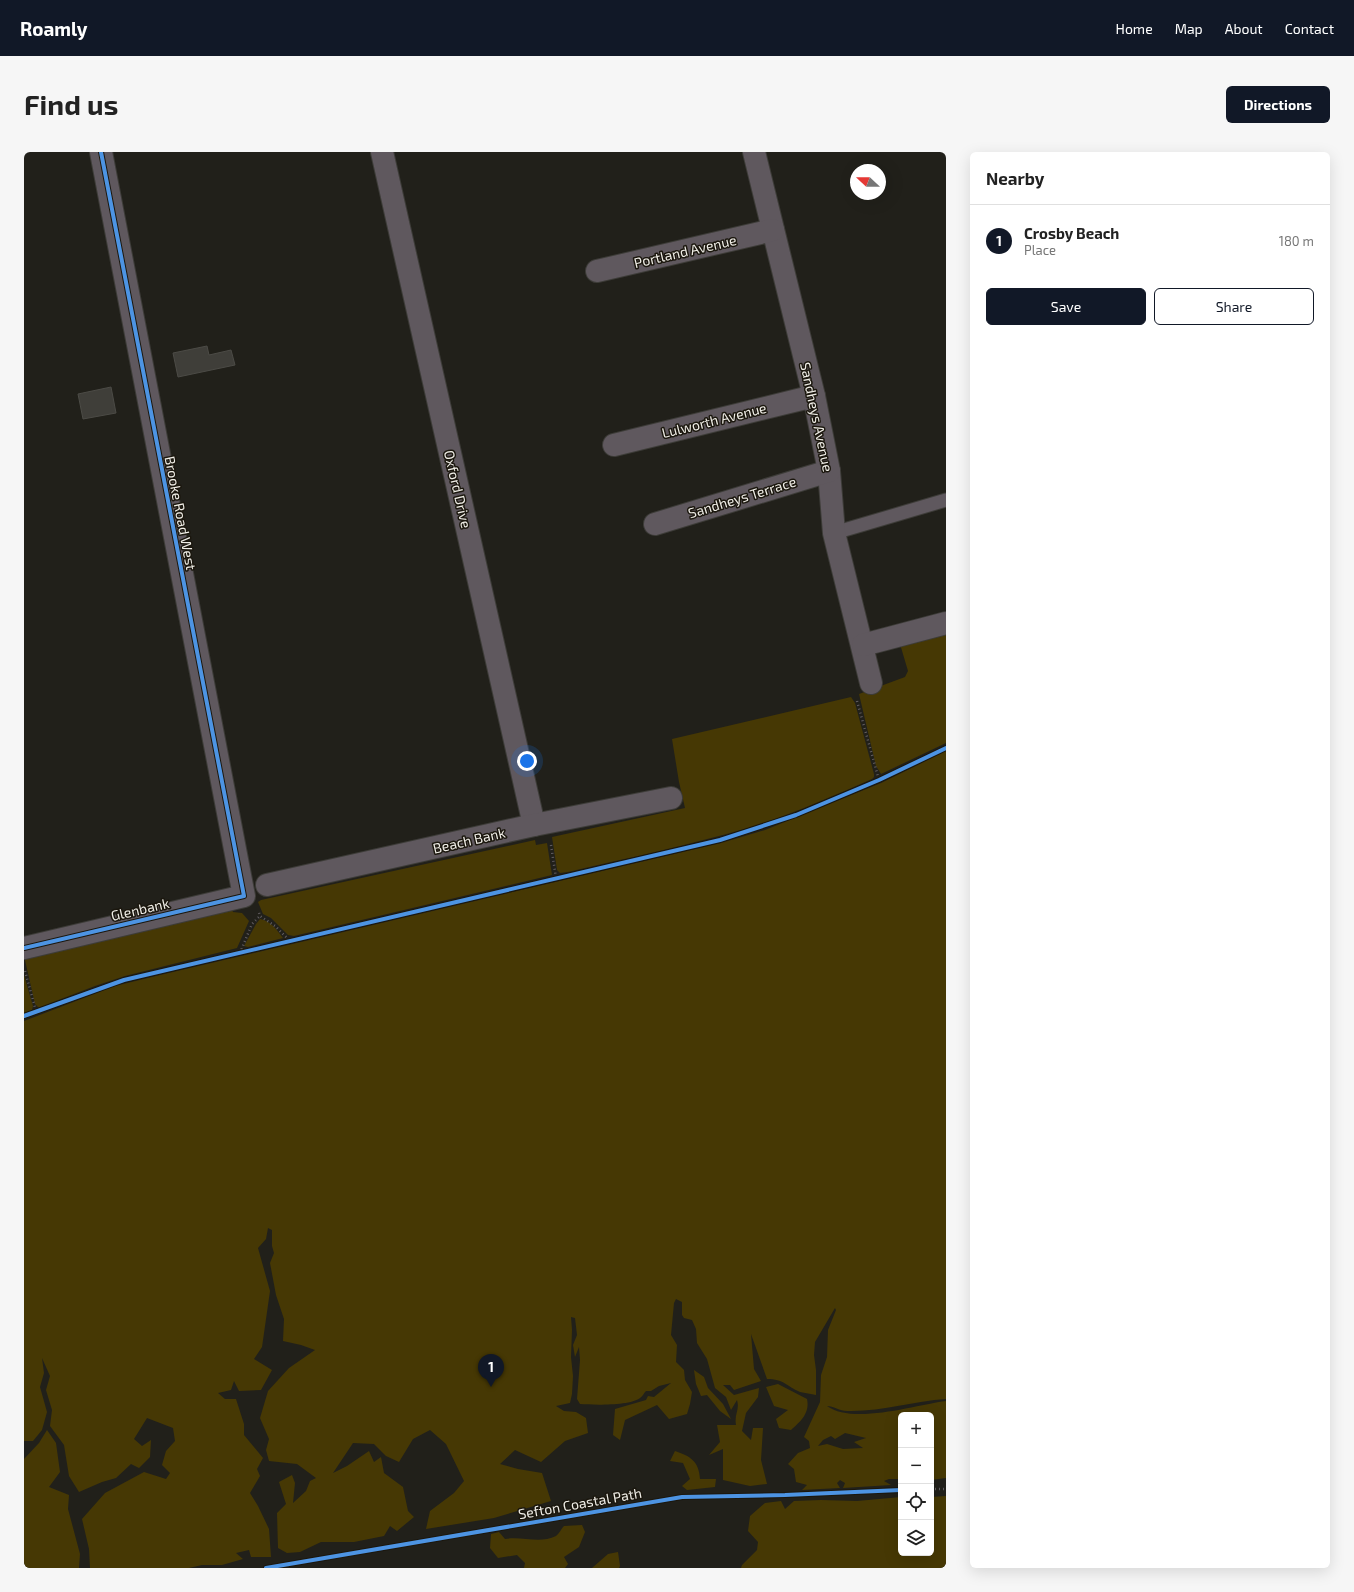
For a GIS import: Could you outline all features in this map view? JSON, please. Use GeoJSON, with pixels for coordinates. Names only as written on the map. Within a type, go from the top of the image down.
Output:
{"type":"FeatureCollection","features":[{"type":"Feature","properties":{"kind":"street","name":"Brooke Road West"},"geometry":{"type":"LineString","coordinates":[[101,152],[242,887]]}},
{"type":"Feature","properties":{"kind":"street","name":"Oxford Drive"},"geometry":{"type":"LineString","coordinates":[[382,152],[534,825]]}},
{"type":"Feature","properties":{"kind":"street","name":"Sandheys Avenue"},"geometry":{"type":"LineString","coordinates":[[754,152],[814,396],[829,471],[834,533],[871,682]]}},
{"type":"Feature","properties":{"kind":"street","name":"Portland Avenue"},"geometry":{"type":"LineString","coordinates":[[597,272],[773,230]]}},
{"type":"Feature","properties":{"kind":"street","name":"Lulworth Avenue"},"geometry":{"type":"LineString","coordinates":[[614,445],[814,396]]}},
{"type":"Feature","properties":{"kind":"street","name":"Sandheys Terrace"},"geometry":{"type":"LineString","coordinates":[[655,524],[829,471]]}},
{"type":"Feature","properties":{"kind":"street"},"geometry":{"type":"LineString","coordinates":[[863,645],[946,623]]}},
{"type":"Feature","properties":{"kind":"street","name":"Beach Bank"},"geometry":{"type":"LineString","coordinates":[[267,885],[534,825],[671,798]]}},
{"type":"Feature","properties":{"kind":"street","name":"Glenbank"},"geometry":{"type":"LineString","coordinates":[[24,948],[242,887]]}},
{"type":"Feature","properties":{"kind":"lane"},"geometry":{"type":"LineString","coordinates":[[834,533],[946,500]]}},
{"type":"Feature","properties":{"kind":"path"},"geometry":{"type":"LineString","coordinates":[[871,682],[853,686],[879,780]]}},
{"type":"Feature","properties":{"kind":"path"},"geometry":{"type":"LineString","coordinates":[[24,1016],[124,980],[720,840],[796,815],[879,780],[946,748]]}},
{"type":"Feature","properties":{"kind":"path"},"geometry":{"type":"LineString","coordinates":[[534,825],[539,842],[550,840],[556,878]]}},
{"type":"Feature","properties":{"kind":"path"},"geometry":{"type":"LineString","coordinates":[[242,887],[256,903],[260,916],[275,926],[289,941]]}},
{"type":"Feature","properties":{"kind":"path"},"geometry":{"type":"LineString","coordinates":[[240,953],[252,924],[260,916]]}},
{"type":"Feature","properties":{"kind":"path"},"geometry":{"type":"LineString","coordinates":[[24,968],[36,1011]]}},
{"type":"Feature","properties":{"kind":"path"},"geometry":{"type":"LineString","coordinates":[[934,1489],[946,1489]]}},
{"type":"Feature","properties":{"kind":"shaded area"},"geometry":{"type":"Polygon","coordinates":[[[946,632],[946,743],[881,774],[876,766],[859,694],[905,677],[908,671],[900,644],[946,632]]]}},
{"type":"Feature","properties":{"kind":"shaded area"},"geometry":{"type":"Polygon","coordinates":[[[851,697],[855,703],[874,774],[872,779],[795,812],[748,828],[681,846],[568,872],[560,873],[557,870],[552,837],[685,808],[672,739],[851,697]]]}},
{"type":"Feature","properties":{"kind":"shaded area"},"geometry":{"type":"Polygon","coordinates":[[[946,751],[946,1399],[860,1411],[844,1411],[827,1406],[838,1411],[852,1414],[868,1414],[946,1401],[946,1478],[934,1480],[934,1412],[898,1412],[898,1479],[889,1479],[884,1481],[891,1485],[843,1488],[845,1483],[840,1480],[837,1483],[840,1488],[802,1490],[807,1485],[796,1482],[794,1469],[788,1464],[798,1453],[810,1448],[809,1441],[804,1437],[820,1402],[821,1375],[827,1357],[828,1330],[836,1310],[835,1308],[815,1342],[814,1355],[816,1370],[816,1395],[800,1392],[777,1380],[767,1379],[751,1334],[754,1369],[761,1381],[734,1390],[730,1385],[723,1385],[734,1395],[759,1388],[758,1397],[746,1413],[742,1431],[751,1440],[753,1428],[763,1428],[761,1460],[767,1484],[750,1486],[723,1480],[723,1449],[709,1455],[720,1442],[717,1425],[736,1425],[738,1407],[737,1400],[731,1410],[726,1397],[715,1388],[707,1359],[697,1343],[696,1329],[692,1320],[684,1318],[682,1315],[682,1302],[676,1299],[674,1303],[671,1335],[677,1345],[676,1362],[684,1370],[685,1380],[692,1392],[687,1414],[669,1419],[657,1405],[625,1420],[620,1440],[613,1435],[615,1409],[646,1400],[648,1396],[654,1397],[671,1383],[659,1386],[651,1391],[646,1391],[642,1397],[635,1401],[620,1404],[580,1404],[577,1399],[580,1360],[579,1347],[575,1357],[573,1345],[577,1335],[575,1318],[571,1317],[571,1357],[573,1376],[572,1394],[570,1403],[556,1406],[564,1411],[576,1412],[586,1418],[588,1433],[565,1441],[541,1462],[515,1450],[500,1464],[542,1473],[551,1501],[494,1518],[426,1529],[430,1511],[454,1493],[464,1481],[446,1444],[430,1430],[413,1439],[399,1462],[386,1456],[374,1444],[353,1443],[333,1473],[347,1466],[369,1451],[374,1462],[381,1457],[384,1473],[403,1487],[408,1511],[414,1517],[397,1531],[390,1526],[384,1536],[354,1542],[321,1542],[300,1552],[287,1553],[278,1548],[277,1513],[286,1504],[279,1482],[292,1475],[295,1483],[293,1503],[306,1491],[310,1481],[316,1478],[297,1464],[269,1461],[266,1450],[269,1439],[260,1418],[268,1391],[289,1368],[315,1350],[283,1341],[284,1319],[276,1295],[270,1263],[274,1253],[272,1246],[272,1230],[268,1228],[266,1239],[258,1248],[270,1291],[262,1347],[254,1359],[272,1370],[261,1390],[239,1391],[234,1381],[231,1390],[218,1393],[225,1399],[236,1399],[244,1424],[244,1435],[263,1458],[257,1469],[260,1476],[250,1493],[269,1529],[271,1557],[251,1557],[249,1550],[236,1553],[243,1559],[222,1565],[202,1565],[189,1568],[90,1568],[89,1549],[82,1519],[105,1493],[144,1472],[166,1479],[170,1473],[162,1465],[166,1451],[175,1441],[173,1428],[147,1418],[134,1439],[142,1446],[151,1440],[150,1457],[139,1468],[131,1464],[116,1478],[102,1482],[79,1492],[69,1476],[64,1445],[50,1426],[52,1410],[46,1390],[50,1376],[42,1358],[44,1373],[40,1387],[47,1412],[42,1430],[33,1441],[24,1441],[24,1021],[115,986],[721,843],[765,830],[881,783],[946,751]],[[845,1433],[835,1439],[831,1436],[823,1440],[818,1446],[827,1444],[843,1449],[863,1448],[854,1442],[866,1438],[845,1433]]]}},
{"type":"Feature","properties":{"kind":"shaded area"},"geometry":{"type":"Polygon","coordinates":[[[535,840],[536,845],[547,843],[552,875],[294,936],[288,935],[271,918],[263,914],[258,902],[261,900],[535,840]]]}},
{"type":"Feature","properties":{"kind":"shaded area"},"geometry":{"type":"Polygon","coordinates":[[[232,909],[233,912],[242,913],[249,921],[237,948],[125,976],[40,1007],[35,1004],[24,956],[232,909]]]}},
{"type":"Feature","properties":{"kind":"shaded area"},"geometry":{"type":"Polygon","coordinates":[[[260,919],[271,924],[283,938],[248,947],[244,946],[256,924],[260,919]]]}},
{"type":"Feature","properties":{"kind":"shaded area"},"geometry":{"type":"Polygon","coordinates":[[[24,975],[33,1006],[32,1010],[24,1013],[24,975]]]}},
{"type":"Feature","properties":{"kind":"shaded area"},"geometry":{"type":"Polygon","coordinates":[[[694,1370],[704,1377],[708,1388],[723,1404],[731,1419],[720,1411],[707,1395],[701,1396],[696,1384],[694,1370]]]}},
{"type":"Feature","properties":{"kind":"shaded area"},"geometry":{"type":"Polygon","coordinates":[[[778,1384],[807,1399],[808,1404],[806,1413],[791,1430],[779,1428],[776,1419],[788,1410],[774,1406],[766,1387],[778,1384]]]}},
{"type":"Feature","properties":{"kind":"shaded area"},"geometry":{"type":"Polygon","coordinates":[[[47,1430],[56,1443],[60,1472],[49,1487],[69,1495],[68,1509],[80,1554],[79,1568],[24,1568],[24,1459],[39,1443],[47,1430]]]}},
{"type":"Feature","properties":{"kind":"shaded area"},"geometry":{"type":"Polygon","coordinates":[[[675,1451],[693,1460],[698,1468],[700,1479],[716,1479],[715,1487],[687,1490],[682,1486],[690,1479],[683,1463],[670,1461],[675,1451]]]}},
{"type":"Feature","properties":{"kind":"shaded area"},"geometry":{"type":"Polygon","coordinates":[[[946,1496],[946,1568],[741,1568],[742,1565],[757,1550],[758,1542],[748,1531],[750,1516],[765,1503],[781,1501],[785,1509],[794,1501],[857,1501],[898,1497],[898,1556],[934,1556],[934,1497],[946,1496]]]}},
{"type":"Feature","properties":{"kind":"shaded area"},"geometry":{"type":"Polygon","coordinates":[[[582,1525],[585,1532],[579,1547],[564,1557],[568,1564],[565,1568],[524,1568],[525,1563],[517,1555],[498,1558],[490,1548],[491,1534],[499,1532],[505,1539],[518,1538],[537,1540],[556,1536],[564,1526],[582,1525]]]}},
{"type":"Feature","properties":{"kind":"shaded area"},"geometry":{"type":"Polygon","coordinates":[[[618,1552],[619,1568],[592,1568],[608,1554],[618,1552]]]}},
{"type":"Feature","properties":{"kind":"building"},"geometry":{"type":"Polygon","coordinates":[[[207,346],[209,355],[231,350],[235,365],[178,377],[173,353],[207,346]]]}},
{"type":"Feature","properties":{"kind":"building"},"geometry":{"type":"Polygon","coordinates":[[[111,387],[116,413],[83,419],[78,394],[111,387]]]}},
{"type":"Feature","properties":{"kind":"cycle path"},"geometry":{"type":"LineString","coordinates":[[24,948],[244,896],[101,152]]}},
{"type":"Feature","properties":{"kind":"cycle path"},"geometry":{"type":"LineString","coordinates":[[24,1016],[124,980],[720,840],[796,815],[879,780],[946,748]]}},
{"type":"Feature","properties":{"kind":"cycle path","name":"Sefton Coastal Path"},"geometry":{"type":"LineString","coordinates":[[266,1568],[682,1497],[785,1495],[898,1490]]}},
{"type":"Feature","properties":{"kind":"place","name":"Crosby Beach"},"geometry":{"type":"Point","coordinates":[491,1387]}}]}
